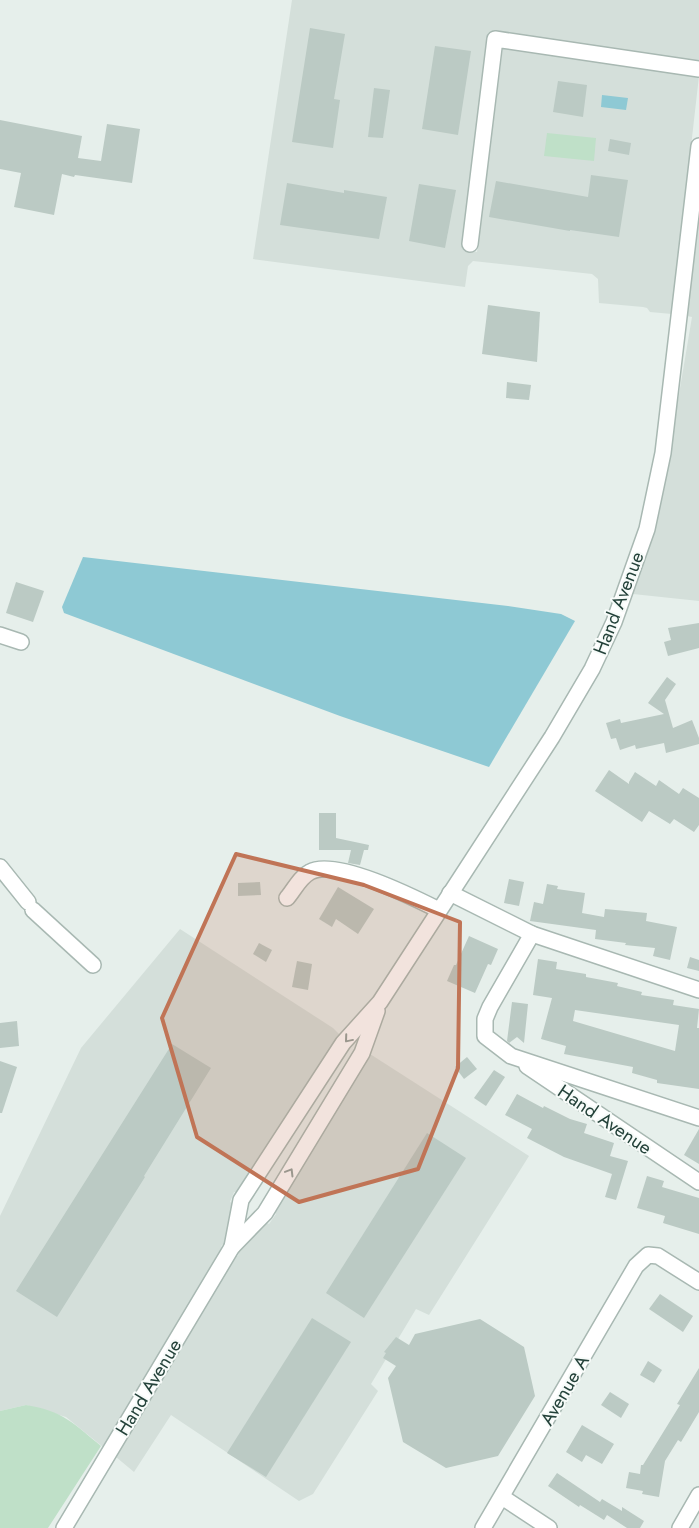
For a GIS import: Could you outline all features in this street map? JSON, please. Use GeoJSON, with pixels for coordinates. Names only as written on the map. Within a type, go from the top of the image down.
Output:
{"type":"FeatureCollection","features":[{"type":"Feature","properties":{"kind":"street"},"geometry":{"type":"LineString","coordinates":[[470,244],[496,39],[699,69]]}},
{"type":"Feature","properties":{"kind":"street","name":"Hand Avenue"},"geometry":{"type":"LineString","coordinates":[[232,1247],[241,1200],[343,1044],[380,1002],[552,737],[592,669],[614,622],[647,528],[663,453],[699,146]]}},
{"type":"Feature","properties":{"kind":"street"},"geometry":{"type":"LineString","coordinates":[[0,635],[21,642]]}},
{"type":"Feature","properties":{"kind":"street"},"geometry":{"type":"LineString","coordinates":[[0,867],[30,906],[93,965]]}},
{"type":"Feature","properties":{"kind":"street"},"geometry":{"type":"LineString","coordinates":[[287,898],[308,873],[325,868],[340,870],[389,887],[439,910]]}},
{"type":"Feature","properties":{"kind":"street"},"geometry":{"type":"LineString","coordinates":[[450,893],[532,934],[699,990]]}},
{"type":"Feature","properties":{"kind":"street","name":"Hand Avenue"},"geometry":{"type":"LineString","coordinates":[[532,934],[490,1007],[485,1019],[485,1036],[511,1056],[699,1182]]}},
{"type":"Feature","properties":{"kind":"street","name":"Hand Avenue"},"geometry":{"type":"LineString","coordinates":[[64,1528],[232,1247],[265,1214],[281,1188],[362,1053],[380,1002]]}},
{"type":"Feature","properties":{"kind":"street"},"geometry":{"type":"LineString","coordinates":[[511,1056],[699,1118]]}},
{"type":"Feature","properties":{"kind":"street","name":"Avenue A"},"geometry":{"type":"LineString","coordinates":[[483,1528],[636,1266],[648,1255],[658,1256],[699,1282]]}},
{"type":"Feature","properties":{"kind":"street"},"geometry":{"type":"LineString","coordinates":[[680,1528],[699,1495]]}},
{"type":"Feature","properties":{"kind":"street"},"geometry":{"type":"LineString","coordinates":[[502,1497],[549,1528]]}},
{"type":"Feature","properties":{"kind":"highlighted area"},"geometry":{"type":"Polygon","coordinates":[[[236,854],[364,885],[460,922],[458,1068],[418,1169],[299,1202],[197,1137],[162,1018],[236,854]]]}},
{"type":"Feature","properties":{"kind":"shaded area"},"geometry":{"type":"Polygon","coordinates":[[[292,0],[699,0],[699,61],[496,32],[488,37],[462,249],[477,252],[503,47],[699,76],[672,314],[650,312],[647,308],[643,307],[599,303],[598,279],[592,274],[473,261],[468,266],[465,287],[253,259],[292,0]]]}},
{"type":"Feature","properties":{"kind":"shaded area"},"geometry":{"type":"Polygon","coordinates":[[[699,215],[699,601],[633,594],[655,531],[671,455],[692,317],[687,316],[699,215]]]}},
{"type":"Feature","properties":{"kind":"shaded area"},"geometry":{"type":"Polygon","coordinates":[[[180,929],[333,1028],[340,1035],[236,1192],[234,1192],[230,1202],[232,1203],[225,1243],[221,1246],[103,1447],[66,1417],[26,1405],[0,1411],[0,1216],[81,1048],[180,929]]]}},
{"type":"Feature","properties":{"kind":"shaded area"},"geometry":{"type":"Polygon","coordinates":[[[370,1054],[529,1156],[429,1315],[416,1309],[371,1384],[378,1391],[313,1494],[299,1501],[171,1415],[134,1472],[116,1457],[236,1255],[238,1256],[239,1251],[267,1223],[269,1224],[276,1214],[370,1054]]]}},
{"type":"Feature","properties":{"kind":"green space"},"geometry":{"type":"Polygon","coordinates":[[[547,133],[596,138],[594,161],[544,156],[547,133]]]}},
{"type":"Feature","properties":{"kind":"green space"},"geometry":{"type":"Polygon","coordinates":[[[26,1405],[49,1411],[67,1419],[101,1446],[48,1528],[0,1528],[0,1411],[26,1405]]]}},
{"type":"Feature","properties":{"kind":"water"},"geometry":{"type":"Polygon","coordinates":[[[602,95],[628,98],[626,110],[601,107],[602,95]]]}},
{"type":"Feature","properties":{"kind":"water"},"geometry":{"type":"Polygon","coordinates":[[[83,557],[508,606],[561,614],[575,621],[489,767],[340,716],[64,613],[62,607],[83,557]]]}},
{"type":"Feature","properties":{"kind":"building"},"geometry":{"type":"Polygon","coordinates":[[[310,28],[345,34],[334,99],[340,100],[333,148],[292,142],[310,28]]]}},
{"type":"Feature","properties":{"kind":"building"},"geometry":{"type":"Polygon","coordinates":[[[435,46],[471,51],[458,135],[422,129],[435,46]]]}},
{"type":"Feature","properties":{"kind":"building"},"geometry":{"type":"Polygon","coordinates":[[[558,81],[587,85],[583,117],[553,112],[558,81]]]}},
{"type":"Feature","properties":{"kind":"building"},"geometry":{"type":"Polygon","coordinates":[[[374,88],[390,90],[383,138],[368,137],[374,88]]]}},
{"type":"Feature","properties":{"kind":"building"},"geometry":{"type":"Polygon","coordinates":[[[0,120],[82,136],[78,158],[101,161],[107,124],[140,129],[132,183],[62,174],[54,215],[14,207],[21,173],[0,169],[0,120]]]}},
{"type":"Feature","properties":{"kind":"building"},"geometry":{"type":"Polygon","coordinates":[[[610,139],[631,143],[629,155],[608,151],[610,139]]]}},
{"type":"Feature","properties":{"kind":"building"},"geometry":{"type":"Polygon","coordinates":[[[591,175],[628,180],[619,237],[570,231],[489,217],[496,181],[588,197],[591,175]]]}},
{"type":"Feature","properties":{"kind":"building"},"geometry":{"type":"Polygon","coordinates":[[[287,183],[344,193],[344,190],[387,197],[379,239],[280,225],[287,183]]]}},
{"type":"Feature","properties":{"kind":"building"},"geometry":{"type":"Polygon","coordinates":[[[419,184],[456,190],[445,248],[409,241],[419,184]]]}},
{"type":"Feature","properties":{"kind":"building"},"geometry":{"type":"Polygon","coordinates":[[[488,305],[540,312],[537,362],[482,354],[488,305]]]}},
{"type":"Feature","properties":{"kind":"building"},"geometry":{"type":"Polygon","coordinates":[[[507,382],[531,385],[529,400],[506,398],[507,382]]]}},
{"type":"Feature","properties":{"kind":"building"},"geometry":{"type":"Polygon","coordinates":[[[16,582],[44,591],[33,622],[6,613],[16,582]]]}},
{"type":"Feature","properties":{"kind":"building"},"geometry":{"type":"Polygon","coordinates":[[[699,623],[699,648],[668,656],[664,642],[671,640],[668,628],[699,623]]]}},
{"type":"Feature","properties":{"kind":"building"},"geometry":{"type":"Polygon","coordinates":[[[667,677],[676,684],[665,700],[673,728],[692,720],[699,738],[699,744],[666,753],[664,743],[636,749],[635,745],[620,750],[616,738],[611,739],[606,723],[620,719],[621,723],[664,714],[648,703],[667,677]]]}},
{"type":"Feature","properties":{"kind":"building"},"geometry":{"type":"Polygon","coordinates":[[[609,770],[629,784],[635,772],[656,786],[659,780],[679,794],[683,788],[699,798],[699,825],[694,832],[674,819],[670,824],[649,811],[642,822],[595,791],[609,770]]]}},
{"type":"Feature","properties":{"kind":"building"},"geometry":{"type":"Polygon","coordinates":[[[319,813],[336,813],[336,838],[369,845],[368,850],[364,850],[360,865],[348,863],[351,850],[319,850],[319,813]]]}},
{"type":"Feature","properties":{"kind":"building"},"geometry":{"type":"Polygon","coordinates":[[[509,879],[524,882],[519,906],[504,903],[509,879]]]}},
{"type":"Feature","properties":{"kind":"building"},"geometry":{"type":"Polygon","coordinates":[[[260,882],[261,895],[238,896],[238,883],[260,882]]]}},
{"type":"Feature","properties":{"kind":"building"},"geometry":{"type":"Polygon","coordinates":[[[547,884],[558,886],[557,889],[585,893],[582,913],[604,917],[605,909],[647,913],[646,921],[677,927],[670,960],[653,956],[655,948],[595,939],[596,930],[530,921],[534,902],[543,904],[547,884]]]}},
{"type":"Feature","properties":{"kind":"building"},"geometry":{"type":"Polygon","coordinates":[[[338,887],[374,909],[358,934],[336,919],[332,927],[319,919],[338,887]]]}},
{"type":"Feature","properties":{"kind":"building"},"geometry":{"type":"Polygon","coordinates":[[[469,936],[498,949],[491,965],[488,964],[475,993],[447,981],[469,936]]]}},
{"type":"Feature","properties":{"kind":"building"},"geometry":{"type":"Polygon","coordinates":[[[259,943],[272,950],[266,962],[253,954],[259,943]]]}},
{"type":"Feature","properties":{"kind":"building"},"geometry":{"type":"Polygon","coordinates":[[[690,957],[699,960],[699,971],[687,968],[690,957]]]}},
{"type":"Feature","properties":{"kind":"building"},"geometry":{"type":"Polygon","coordinates":[[[538,959],[557,962],[556,969],[586,974],[586,977],[618,983],[617,986],[642,992],[641,995],[674,1000],[673,1005],[699,1009],[697,1028],[699,1028],[699,1089],[657,1083],[657,1080],[632,1073],[633,1067],[564,1054],[566,1046],[541,1039],[552,998],[533,995],[538,959]],[[575,1010],[573,1021],[675,1051],[679,1025],[575,1010]]]}},
{"type":"Feature","properties":{"kind":"building"},"geometry":{"type":"Polygon","coordinates":[[[297,961],[312,964],[308,990],[292,987],[297,961]]]}},
{"type":"Feature","properties":{"kind":"building"},"geometry":{"type":"Polygon","coordinates":[[[512,1002],[528,1004],[524,1043],[517,1037],[509,1043],[507,1041],[512,1002]]]}},
{"type":"Feature","properties":{"kind":"building"},"geometry":{"type":"Polygon","coordinates":[[[17,1021],[19,1046],[0,1048],[0,1023],[17,1021]]]}},
{"type":"Feature","properties":{"kind":"building"},"geometry":{"type":"Polygon","coordinates":[[[172,1044],[211,1068],[57,1317],[16,1291],[172,1044]]]}},
{"type":"Feature","properties":{"kind":"building"},"geometry":{"type":"Polygon","coordinates":[[[467,1057],[477,1069],[464,1079],[455,1067],[467,1057]]]}},
{"type":"Feature","properties":{"kind":"building"},"geometry":{"type":"Polygon","coordinates":[[[0,1061],[17,1067],[2,1113],[0,1113],[0,1061]]]}},
{"type":"Feature","properties":{"kind":"building"},"geometry":{"type":"Polygon","coordinates":[[[494,1070],[505,1077],[486,1106],[474,1098],[494,1070]]]}},
{"type":"Feature","properties":{"kind":"building"},"geometry":{"type":"Polygon","coordinates":[[[517,1094],[543,1108],[544,1106],[570,1119],[587,1124],[584,1133],[614,1143],[610,1156],[628,1161],[616,1200],[605,1197],[612,1174],[564,1157],[527,1138],[532,1129],[505,1115],[517,1094]]]}},
{"type":"Feature","properties":{"kind":"building"},"geometry":{"type":"Polygon","coordinates":[[[699,1129],[699,1164],[684,1155],[699,1129]]]}},
{"type":"Feature","properties":{"kind":"building"},"geometry":{"type":"Polygon","coordinates":[[[427,1133],[466,1158],[364,1318],[326,1293],[427,1133]]]}},
{"type":"Feature","properties":{"kind":"building"},"geometry":{"type":"Polygon","coordinates":[[[647,1176],[664,1181],[662,1187],[699,1198],[699,1234],[663,1223],[665,1216],[637,1208],[647,1176]]]}},
{"type":"Feature","properties":{"kind":"building"},"geometry":{"type":"Polygon","coordinates":[[[660,1294],[693,1316],[683,1332],[649,1309],[660,1294]]]}},
{"type":"Feature","properties":{"kind":"building"},"geometry":{"type":"Polygon","coordinates":[[[312,1318],[351,1342],[266,1477],[227,1453],[312,1318]]]}},
{"type":"Feature","properties":{"kind":"building"},"geometry":{"type":"Polygon","coordinates":[[[480,1319],[524,1347],[535,1396],[498,1456],[446,1468],[403,1442],[388,1378],[396,1366],[383,1358],[386,1353],[384,1352],[396,1337],[409,1345],[415,1334],[480,1319]]]}},
{"type":"Feature","properties":{"kind":"building"},"geometry":{"type":"Polygon","coordinates":[[[648,1361],[662,1370],[654,1383],[640,1375],[648,1361]]]}},
{"type":"Feature","properties":{"kind":"building"},"geometry":{"type":"Polygon","coordinates":[[[699,1368],[699,1412],[681,1442],[678,1440],[665,1461],[659,1497],[642,1494],[643,1491],[626,1488],[629,1472],[640,1474],[641,1465],[643,1465],[680,1405],[677,1404],[699,1368]]]}},
{"type":"Feature","properties":{"kind":"building"},"geometry":{"type":"Polygon","coordinates":[[[610,1392],[629,1404],[621,1418],[601,1405],[610,1392]]]}},
{"type":"Feature","properties":{"kind":"building"},"geometry":{"type":"Polygon","coordinates":[[[582,1425],[614,1444],[602,1464],[586,1455],[582,1462],[566,1452],[582,1425]]]}},
{"type":"Feature","properties":{"kind":"building"},"geometry":{"type":"Polygon","coordinates":[[[557,1473],[600,1502],[602,1499],[622,1511],[622,1507],[644,1521],[640,1528],[627,1528],[607,1515],[604,1520],[580,1505],[579,1507],[548,1486],[557,1473]]]}}]}
